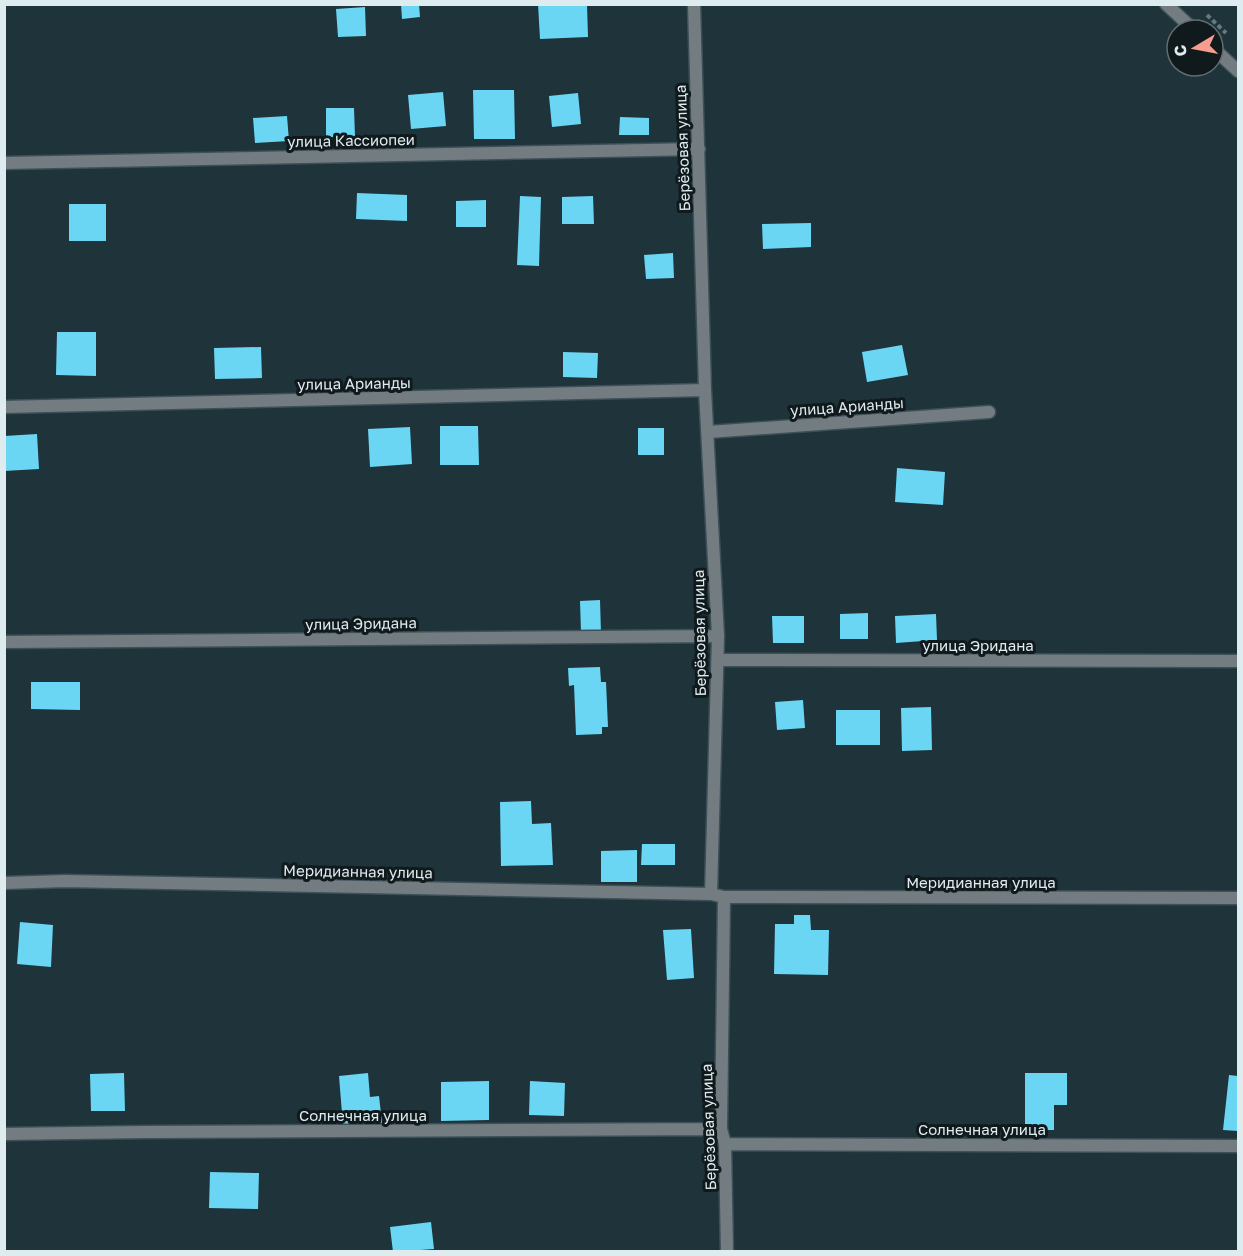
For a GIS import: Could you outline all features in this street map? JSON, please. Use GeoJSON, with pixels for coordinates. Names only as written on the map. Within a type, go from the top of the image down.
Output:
{"type":"FeatureCollection","features":[{"type":"Feature","properties":{"kind":"street","name":"Берёзовая улица"},"geometry":{"type":"LineString","coordinates":[[694,4],[705,390],[718,636],[721,1129],[725,1144],[727,1251]]}},
{"type":"Feature","properties":{"kind":"street"},"geometry":{"type":"LineString","coordinates":[[1166,4],[1181,18]]}},
{"type":"Feature","properties":{"kind":"street"},"geometry":{"type":"LineString","coordinates":[[1225,59],[1239,71]]}},
{"type":"Feature","properties":{"kind":"street","name":"улица Кассиопеи"},"geometry":{"type":"LineString","coordinates":[[4,163],[699,149]]}},
{"type":"Feature","properties":{"kind":"street","name":"улица Арианды"},"geometry":{"type":"LineString","coordinates":[[4,407],[705,390]]}},
{"type":"Feature","properties":{"kind":"street","name":"улица Арианды"},"geometry":{"type":"LineString","coordinates":[[708,432],[989,412]]}},
{"type":"Feature","properties":{"kind":"street","name":"улица Эридана"},"geometry":{"type":"LineString","coordinates":[[4,642],[718,636]]}},
{"type":"Feature","properties":{"kind":"street","name":"улица Эридана"},"geometry":{"type":"LineString","coordinates":[[718,660],[1239,661]]}},
{"type":"Feature","properties":{"kind":"street","name":"Меридианная улица"},"geometry":{"type":"LineString","coordinates":[[4,883],[65,881],[718,896],[1239,898]]}},
{"type":"Feature","properties":{"kind":"street","name":"Солнечная улица"},"geometry":{"type":"LineString","coordinates":[[4,1134],[721,1129]]}},
{"type":"Feature","properties":{"kind":"street","name":"Солнечная улица"},"geometry":{"type":"LineString","coordinates":[[725,1144],[1239,1146]]}},
{"type":"Feature","properties":{"kind":"path"},"geometry":{"type":"LineString","coordinates":[[1204,13],[1230,37]]}},
{"type":"Feature","properties":{"kind":"building"},"geometry":{"type":"Polygon","coordinates":[[[401,4],[419,4],[420,17],[402,19],[401,4]]]}},
{"type":"Feature","properties":{"kind":"building"},"geometry":{"type":"Polygon","coordinates":[[[538,4],[587,4],[588,37],[540,39],[538,4]]]}},
{"type":"Feature","properties":{"kind":"building"},"geometry":{"type":"Polygon","coordinates":[[[365,7],[366,36],[338,37],[336,9],[365,7]]]}},
{"type":"Feature","properties":{"kind":"building"},"geometry":{"type":"Polygon","coordinates":[[[473,90],[514,90],[515,139],[474,139],[473,90]]]}},
{"type":"Feature","properties":{"kind":"building"},"geometry":{"type":"Polygon","coordinates":[[[443,92],[446,126],[411,129],[408,95],[443,92]]]}},
{"type":"Feature","properties":{"kind":"building"},"geometry":{"type":"Polygon","coordinates":[[[578,93],[581,124],[552,127],[549,96],[578,93]]]}},
{"type":"Feature","properties":{"kind":"building"},"geometry":{"type":"Polygon","coordinates":[[[326,108],[354,108],[355,137],[326,137],[326,108]]]}},
{"type":"Feature","properties":{"kind":"building"},"geometry":{"type":"Polygon","coordinates":[[[287,116],[289,141],[255,143],[253,118],[287,116]]]}},
{"type":"Feature","properties":{"kind":"building"},"geometry":{"type":"Polygon","coordinates":[[[620,117],[649,118],[649,135],[619,135],[620,117]]]}},
{"type":"Feature","properties":{"kind":"building"},"geometry":{"type":"Polygon","coordinates":[[[357,193],[407,195],[407,221],[356,219],[357,193]]]}},
{"type":"Feature","properties":{"kind":"building"},"geometry":{"type":"Polygon","coordinates":[[[520,196],[541,197],[539,266],[517,265],[520,196]]]}},
{"type":"Feature","properties":{"kind":"building"},"geometry":{"type":"Polygon","coordinates":[[[593,196],[594,224],[562,224],[562,197],[593,196]]]}},
{"type":"Feature","properties":{"kind":"building"},"geometry":{"type":"Polygon","coordinates":[[[486,200],[486,227],[456,227],[456,201],[486,200]]]}},
{"type":"Feature","properties":{"kind":"building"},"geometry":{"type":"Polygon","coordinates":[[[69,204],[106,204],[106,241],[69,241],[69,204]]]}},
{"type":"Feature","properties":{"kind":"building"},"geometry":{"type":"Polygon","coordinates":[[[811,223],[811,247],[763,249],[762,224],[811,223]]]}},
{"type":"Feature","properties":{"kind":"building"},"geometry":{"type":"Polygon","coordinates":[[[673,253],[674,278],[646,279],[644,255],[673,253]]]}},
{"type":"Feature","properties":{"kind":"building"},"geometry":{"type":"Polygon","coordinates":[[[57,332],[96,332],[96,376],[56,375],[57,332]]]}},
{"type":"Feature","properties":{"kind":"building"},"geometry":{"type":"Polygon","coordinates":[[[902,345],[908,375],[867,382],[862,352],[902,345]]]}},
{"type":"Feature","properties":{"kind":"building"},"geometry":{"type":"Polygon","coordinates":[[[261,347],[262,378],[215,379],[214,348],[261,347]]]}},
{"type":"Feature","properties":{"kind":"building"},"geometry":{"type":"Polygon","coordinates":[[[563,352],[598,353],[597,378],[563,377],[563,352]]]}},
{"type":"Feature","properties":{"kind":"building"},"geometry":{"type":"Polygon","coordinates":[[[440,426],[478,426],[479,465],[440,465],[440,426]]]}},
{"type":"Feature","properties":{"kind":"building"},"geometry":{"type":"Polygon","coordinates":[[[410,427],[412,464],[370,467],[368,429],[410,427]]]}},
{"type":"Feature","properties":{"kind":"building"},"geometry":{"type":"Polygon","coordinates":[[[638,428],[664,428],[664,455],[638,455],[638,428]]]}},
{"type":"Feature","properties":{"kind":"building"},"geometry":{"type":"Polygon","coordinates":[[[37,434],[39,469],[4,471],[4,436],[37,434]]]}},
{"type":"Feature","properties":{"kind":"building"},"geometry":{"type":"Polygon","coordinates":[[[897,468],[945,472],[943,505],[895,502],[897,468]]]}},
{"type":"Feature","properties":{"kind":"building"},"geometry":{"type":"Polygon","coordinates":[[[600,600],[601,633],[581,633],[580,601],[600,600]]]}},
{"type":"Feature","properties":{"kind":"building"},"geometry":{"type":"Polygon","coordinates":[[[868,613],[868,639],[840,639],[840,614],[868,613]]]}},
{"type":"Feature","properties":{"kind":"building"},"geometry":{"type":"Polygon","coordinates":[[[936,614],[937,640],[896,643],[895,616],[936,614]]]}},
{"type":"Feature","properties":{"kind":"building"},"geometry":{"type":"Polygon","coordinates":[[[772,616],[804,616],[804,643],[773,643],[772,616]]]}},
{"type":"Feature","properties":{"kind":"building"},"geometry":{"type":"Polygon","coordinates":[[[600,667],[601,682],[606,682],[608,727],[602,727],[602,734],[576,735],[574,685],[569,686],[568,668],[600,667]]]}},
{"type":"Feature","properties":{"kind":"building"},"geometry":{"type":"Polygon","coordinates":[[[31,682],[80,682],[80,710],[31,709],[31,682]]]}},
{"type":"Feature","properties":{"kind":"building"},"geometry":{"type":"Polygon","coordinates":[[[803,700],[805,728],[777,730],[775,702],[803,700]]]}},
{"type":"Feature","properties":{"kind":"building"},"geometry":{"type":"Polygon","coordinates":[[[931,707],[932,750],[902,751],[901,708],[931,707]]]}},
{"type":"Feature","properties":{"kind":"building"},"geometry":{"type":"Polygon","coordinates":[[[836,710],[880,710],[880,745],[836,745],[836,710]]]}},
{"type":"Feature","properties":{"kind":"building"},"geometry":{"type":"Polygon","coordinates":[[[531,801],[532,824],[551,823],[553,865],[501,866],[500,802],[531,801]]]}},
{"type":"Feature","properties":{"kind":"building"},"geometry":{"type":"Polygon","coordinates":[[[642,844],[675,844],[675,865],[641,865],[642,844]]]}},
{"type":"Feature","properties":{"kind":"building"},"geometry":{"type":"Polygon","coordinates":[[[637,850],[637,882],[601,882],[601,851],[637,850]]]}},
{"type":"Feature","properties":{"kind":"building"},"geometry":{"type":"Polygon","coordinates":[[[794,915],[810,915],[811,930],[829,930],[828,975],[774,974],[775,924],[794,924],[794,915]]]}},
{"type":"Feature","properties":{"kind":"building"},"geometry":{"type":"Polygon","coordinates":[[[20,922],[53,925],[51,967],[17,964],[20,922]]]}},
{"type":"Feature","properties":{"kind":"building"},"geometry":{"type":"Polygon","coordinates":[[[691,929],[694,978],[667,980],[663,930],[691,929]]]}},
{"type":"Feature","properties":{"kind":"building"},"geometry":{"type":"Polygon","coordinates":[[[124,1073],[125,1111],[91,1111],[90,1074],[124,1073]]]}},
{"type":"Feature","properties":{"kind":"building"},"geometry":{"type":"Polygon","coordinates":[[[368,1073],[370,1097],[379,1096],[382,1123],[343,1126],[339,1076],[368,1073]]]}},
{"type":"Feature","properties":{"kind":"building"},"geometry":{"type":"Polygon","coordinates":[[[1025,1073],[1067,1073],[1067,1105],[1054,1105],[1054,1130],[1025,1130],[1025,1073]]]}},
{"type":"Feature","properties":{"kind":"building"},"geometry":{"type":"Polygon","coordinates":[[[1229,1075],[1238,1076],[1238,1131],[1223,1130],[1229,1075]]]}},
{"type":"Feature","properties":{"kind":"building"},"geometry":{"type":"Polygon","coordinates":[[[489,1081],[489,1120],[441,1121],[441,1082],[489,1081]]]}},
{"type":"Feature","properties":{"kind":"building"},"geometry":{"type":"Polygon","coordinates":[[[530,1081],[565,1083],[564,1116],[529,1115],[530,1081]]]}},
{"type":"Feature","properties":{"kind":"building"},"geometry":{"type":"Polygon","coordinates":[[[210,1172],[259,1173],[258,1209],[209,1208],[210,1172]]]}},
{"type":"Feature","properties":{"kind":"building"},"geometry":{"type":"Polygon","coordinates":[[[431,1222],[434,1249],[393,1252],[390,1227],[431,1222]]]}}]}
